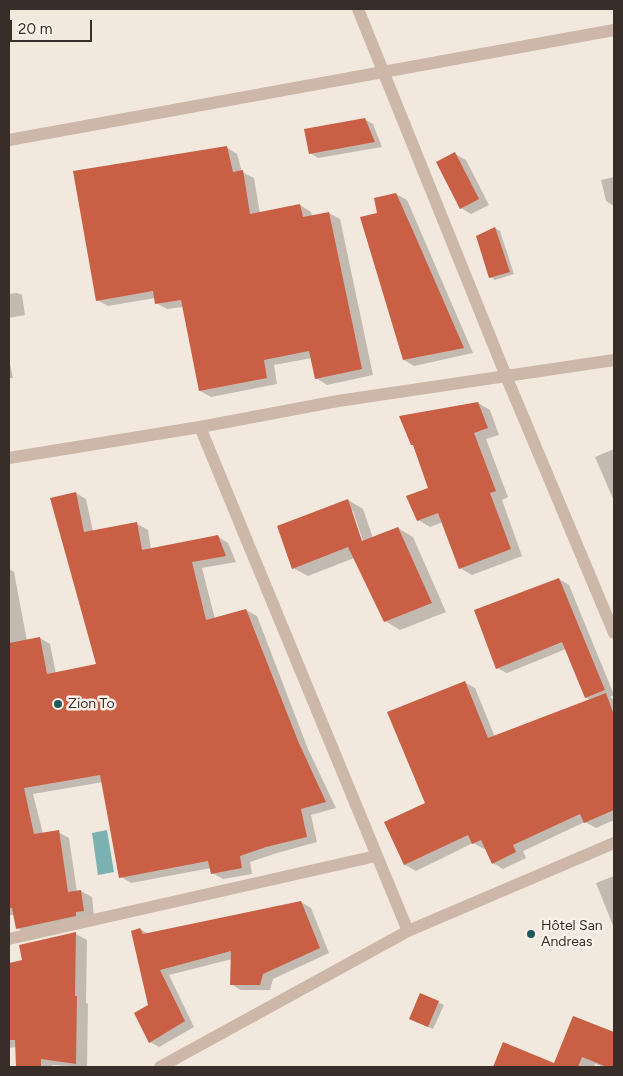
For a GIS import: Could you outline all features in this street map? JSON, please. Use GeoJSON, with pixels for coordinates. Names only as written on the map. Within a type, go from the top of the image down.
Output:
{"type":"FeatureCollection","features":[{"type":"Feature","properties":{"kind":"street"},"geometry":{"type":"LineString","coordinates":[[358,9],[506,376],[614,633]]}},
{"type":"Feature","properties":{"kind":"street"},"geometry":{"type":"LineString","coordinates":[[9,140],[614,30]]}},
{"type":"Feature","properties":{"kind":"street"},"geometry":{"type":"LineString","coordinates":[[9,458],[200,427],[338,401],[614,360]]}},
{"type":"Feature","properties":{"kind":"street"},"geometry":{"type":"LineString","coordinates":[[200,427],[408,931]]}},
{"type":"Feature","properties":{"kind":"street"},"geometry":{"type":"LineString","coordinates":[[160,1067],[408,931],[614,843]]}},
{"type":"Feature","properties":{"kind":"street"},"geometry":{"type":"LineString","coordinates":[[9,938],[376,856]]}},
{"type":"Feature","properties":{"kind":"water"},"geometry":{"type":"Polygon","coordinates":[[[107,830],[114,872],[98,875],[92,833],[107,830]]]}},
{"type":"Feature","properties":{"kind":"building"},"geometry":{"type":"Polygon","coordinates":[[[365,118],[375,142],[309,154],[304,129],[365,118]]]}},
{"type":"Feature","properties":{"kind":"building"},"geometry":{"type":"Polygon","coordinates":[[[227,146],[233,172],[243,170],[250,214],[300,204],[303,217],[329,212],[362,369],[315,379],[309,351],[264,360],[267,378],[199,391],[181,300],[155,304],[153,291],[96,301],[73,171],[227,146]]]}},
{"type":"Feature","properties":{"kind":"building"},"geometry":{"type":"Polygon","coordinates":[[[455,152],[479,199],[460,209],[436,162],[455,152]]]}},
{"type":"Feature","properties":{"kind":"building"},"geometry":{"type":"Polygon","coordinates":[[[396,193],[464,348],[403,360],[360,217],[377,213],[374,198],[396,193]]]}},
{"type":"Feature","properties":{"kind":"building"},"geometry":{"type":"Polygon","coordinates":[[[495,227],[510,272],[489,278],[476,236],[495,227]]]}},
{"type":"Feature","properties":{"kind":"building"},"geometry":{"type":"Polygon","coordinates":[[[478,402],[488,428],[474,433],[496,491],[490,493],[511,549],[459,569],[438,513],[417,521],[406,496],[428,488],[413,445],[411,445],[399,416],[478,402]]]}},
{"type":"Feature","properties":{"kind":"building"},"geometry":{"type":"Polygon","coordinates":[[[76,492],[84,532],[137,522],[142,550],[218,535],[226,556],[192,562],[206,620],[246,609],[298,741],[326,802],[301,809],[307,837],[266,847],[240,856],[242,868],[211,874],[208,861],[119,878],[100,775],[24,788],[34,834],[59,830],[68,892],[81,890],[84,911],[76,912],[76,916],[16,929],[12,908],[9,908],[9,643],[40,637],[47,674],[96,664],[50,498],[76,492]]]}},
{"type":"Feature","properties":{"kind":"building"},"geometry":{"type":"Polygon","coordinates":[[[348,499],[362,541],[398,527],[432,603],[384,622],[348,547],[292,569],[277,526],[348,499]]]}},
{"type":"Feature","properties":{"kind":"building"},"geometry":{"type":"Polygon","coordinates":[[[559,578],[605,690],[585,698],[562,642],[496,669],[474,610],[559,578]]]}},
{"type":"Feature","properties":{"kind":"building"},"geometry":{"type":"Polygon","coordinates":[[[465,681],[488,738],[606,693],[614,715],[614,810],[584,823],[580,814],[513,845],[516,852],[492,864],[481,840],[472,844],[468,835],[404,865],[384,822],[425,803],[387,712],[465,681]]]}},
{"type":"Feature","properties":{"kind":"building"},"geometry":{"type":"Polygon","coordinates":[[[301,901],[320,948],[263,974],[260,985],[230,985],[231,951],[160,970],[185,1021],[149,1043],[134,1013],[148,1005],[131,931],[140,928],[143,934],[301,901]]]}},
{"type":"Feature","properties":{"kind":"building"},"geometry":{"type":"Polygon","coordinates":[[[76,932],[76,1064],[41,1059],[41,1067],[16,1067],[15,1040],[9,1040],[9,963],[22,960],[19,945],[76,932]]]}},
{"type":"Feature","properties":{"kind":"building"},"geometry":{"type":"Polygon","coordinates":[[[420,993],[439,1001],[428,1027],[409,1019],[420,993]]]}},
{"type":"Feature","properties":{"kind":"building"},"geometry":{"type":"Polygon","coordinates":[[[573,1016],[614,1032],[614,1067],[607,1067],[582,1057],[578,1067],[493,1067],[503,1042],[554,1063],[573,1016]]]}},
{"type":"Feature","properties":{"kind":"place","name":"Zion To"},"geometry":{"type":"Point","coordinates":[58,704]}},
{"type":"Feature","properties":{"kind":"place","name":"Hôtel San Andreas"},"geometry":{"type":"Point","coordinates":[531,934]}}]}
